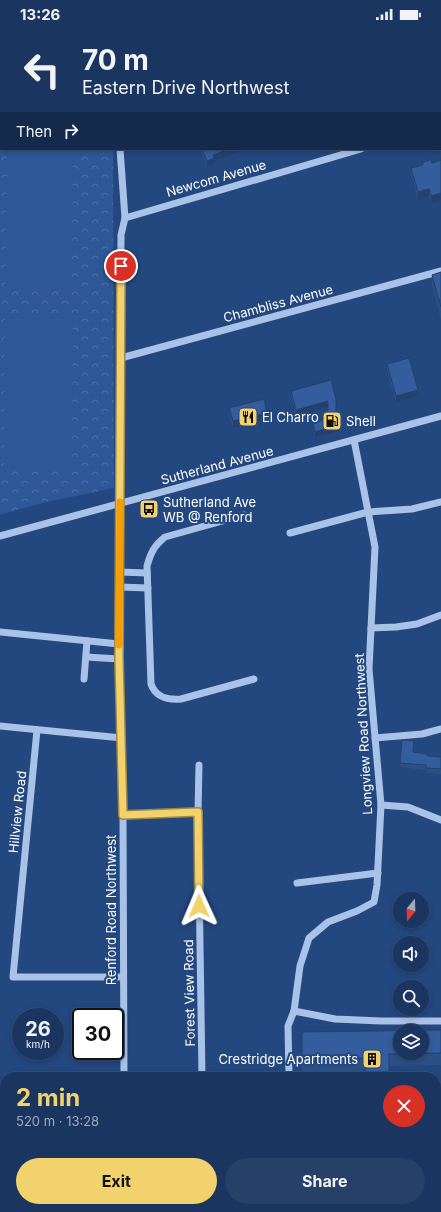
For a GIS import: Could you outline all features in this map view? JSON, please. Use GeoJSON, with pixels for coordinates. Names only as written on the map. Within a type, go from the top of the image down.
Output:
{"type":"FeatureCollection","features":[{"type":"Feature","properties":{"kind":"street","name":"Renford Road Northwest"},"geometry":{"type":"LineString","coordinates":[[120,150],[125,218],[122,235],[119,572],[119,659],[123,815],[124,1072]]}},
{"type":"Feature","properties":{"kind":"street","name":"Newcom Avenue"},"geometry":{"type":"LineString","coordinates":[[125,218],[358,150]]}},
{"type":"Feature","properties":{"kind":"street","name":"Chambliss Avenue"},"geometry":{"type":"LineString","coordinates":[[121,358],[441,271]]}},
{"type":"Feature","properties":{"kind":"street","name":"Sutherland Avenue"},"geometry":{"type":"LineString","coordinates":[[0,536],[441,416]]}},
{"type":"Feature","properties":{"kind":"street","name":"Longview Road Northwest"},"geometry":{"type":"LineString","coordinates":[[294,1011],[294,1001],[300,966],[309,938],[328,922],[357,911],[374,902],[377,885],[381,805],[369,669],[375,547],[354,440]]}},
{"type":"Feature","properties":{"kind":"street"},"geometry":{"type":"LineString","coordinates":[[290,534],[368,512],[412,510],[441,502]]}},
{"type":"Feature","properties":{"kind":"street"},"geometry":{"type":"LineString","coordinates":[[244,515],[165,537],[156,544],[147,566],[151,684],[153,690],[159,696],[169,700],[181,699],[254,679]]}},
{"type":"Feature","properties":{"kind":"street"},"geometry":{"type":"LineString","coordinates":[[119,572],[147,572]]}},
{"type":"Feature","properties":{"kind":"street"},"geometry":{"type":"LineString","coordinates":[[119,587],[148,588]]}},
{"type":"Feature","properties":{"kind":"street"},"geometry":{"type":"LineString","coordinates":[[371,628],[417,624],[441,615]]}},
{"type":"Feature","properties":{"kind":"street"},"geometry":{"type":"LineString","coordinates":[[0,632],[119,644]]}},
{"type":"Feature","properties":{"kind":"street"},"geometry":{"type":"LineString","coordinates":[[84,680],[87,641]]}},
{"type":"Feature","properties":{"kind":"street"},"geometry":{"type":"LineString","coordinates":[[86,657],[119,659]]}},
{"type":"Feature","properties":{"kind":"street"},"geometry":{"type":"LineString","coordinates":[[0,726],[122,738]]}},
{"type":"Feature","properties":{"kind":"street"},"geometry":{"type":"LineString","coordinates":[[375,738],[422,734],[441,729]]}},
{"type":"Feature","properties":{"kind":"street","name":"Hillview Road"},"geometry":{"type":"LineString","coordinates":[[37,730],[13,977],[123,978]]}},
{"type":"Feature","properties":{"kind":"street","name":"Forest View Road"},"geometry":{"type":"LineString","coordinates":[[199,765],[198,812],[202,1072]]}},
{"type":"Feature","properties":{"kind":"street"},"geometry":{"type":"LineString","coordinates":[[381,805],[408,807],[441,820]]}},
{"type":"Feature","properties":{"kind":"street"},"geometry":{"type":"LineString","coordinates":[[123,815],[198,812]]}},
{"type":"Feature","properties":{"kind":"street"},"geometry":{"type":"LineString","coordinates":[[297,883],[378,873]]}},
{"type":"Feature","properties":{"kind":"street"},"geometry":{"type":"LineString","coordinates":[[289,1072],[288,1026],[294,1011],[335,1019],[382,1021],[441,1020]]}},
{"type":"Feature","properties":{"kind":"green space"},"geometry":{"type":"Polygon","coordinates":[[[0,150],[113,150],[114,488],[38,504],[0,515],[0,150]]]}},
{"type":"Feature","properties":{"kind":"green space"},"geometry":{"type":"Polygon","coordinates":[[[7,150],[73,150],[72,287],[6,286],[7,150]]]}},
{"type":"Feature","properties":{"kind":"green space"},"geometry":{"type":"Polygon","coordinates":[[[5,317],[73,318],[72,467],[4,466],[5,317]]]}},
{"type":"Feature","properties":{"kind":"building"},"geometry":{"type":"Polygon","coordinates":[[[202,150],[226,150],[213,155],[214,158],[207,161],[202,150]]]}},
{"type":"Feature","properties":{"kind":"building"},"geometry":{"type":"Polygon","coordinates":[[[431,160],[432,163],[441,160],[441,193],[431,196],[429,189],[418,192],[411,168],[423,165],[423,162],[431,160]]]}},
{"type":"Feature","properties":{"kind":"building"},"geometry":{"type":"Polygon","coordinates":[[[441,272],[441,307],[432,275],[441,272]]]}},
{"type":"Feature","properties":{"kind":"building"},"geometry":{"type":"Polygon","coordinates":[[[409,358],[418,390],[396,396],[387,364],[409,358]]]}},
{"type":"Feature","properties":{"kind":"building"},"geometry":{"type":"Polygon","coordinates":[[[331,380],[336,399],[336,416],[338,425],[315,432],[313,423],[325,419],[328,414],[328,401],[296,410],[291,391],[331,380]]]}},
{"type":"Feature","properties":{"kind":"building"},"geometry":{"type":"Polygon","coordinates":[[[264,399],[267,413],[233,421],[229,408],[264,399]]]}},
{"type":"Feature","properties":{"kind":"building"},"geometry":{"type":"Polygon","coordinates":[[[402,740],[414,741],[413,752],[427,754],[428,756],[441,757],[441,769],[426,768],[426,765],[400,763],[402,740]]]}},
{"type":"Feature","properties":{"kind":"building"},"geometry":{"type":"Polygon","coordinates":[[[429,1030],[441,1030],[441,1053],[429,1053],[429,1030]]]}},
{"type":"Feature","properties":{"kind":"building"},"geometry":{"type":"Polygon","coordinates":[[[393,1031],[393,1054],[389,1054],[389,1072],[365,1072],[365,1058],[302,1059],[302,1032],[393,1031]]]}},
{"type":"Feature","properties":{"kind":"slow traffic"},"geometry":{"type":"LineString","coordinates":[[119,645],[120,502]]}},
{"type":"Feature","properties":{"kind":"place","name":"El Charro"},"geometry":{"type":"Point","coordinates":[248,417]}},
{"type":"Feature","properties":{"kind":"place","name":"Shell"},"geometry":{"type":"Point","coordinates":[332,421]}},
{"type":"Feature","properties":{"kind":"place","name":"Sutherland Ave WB @ Renford"},"geometry":{"type":"Point","coordinates":[149,509]}},
{"type":"Feature","properties":{"kind":"place","name":"Crestridge Apartments"},"geometry":{"type":"Point","coordinates":[372,1059]}},
{"type":"Feature","properties":{"kind":"route"},"geometry":{"type":"LineString","coordinates":[[121,266],[119,659],[123,815],[198,812],[199,906]]}}]}
